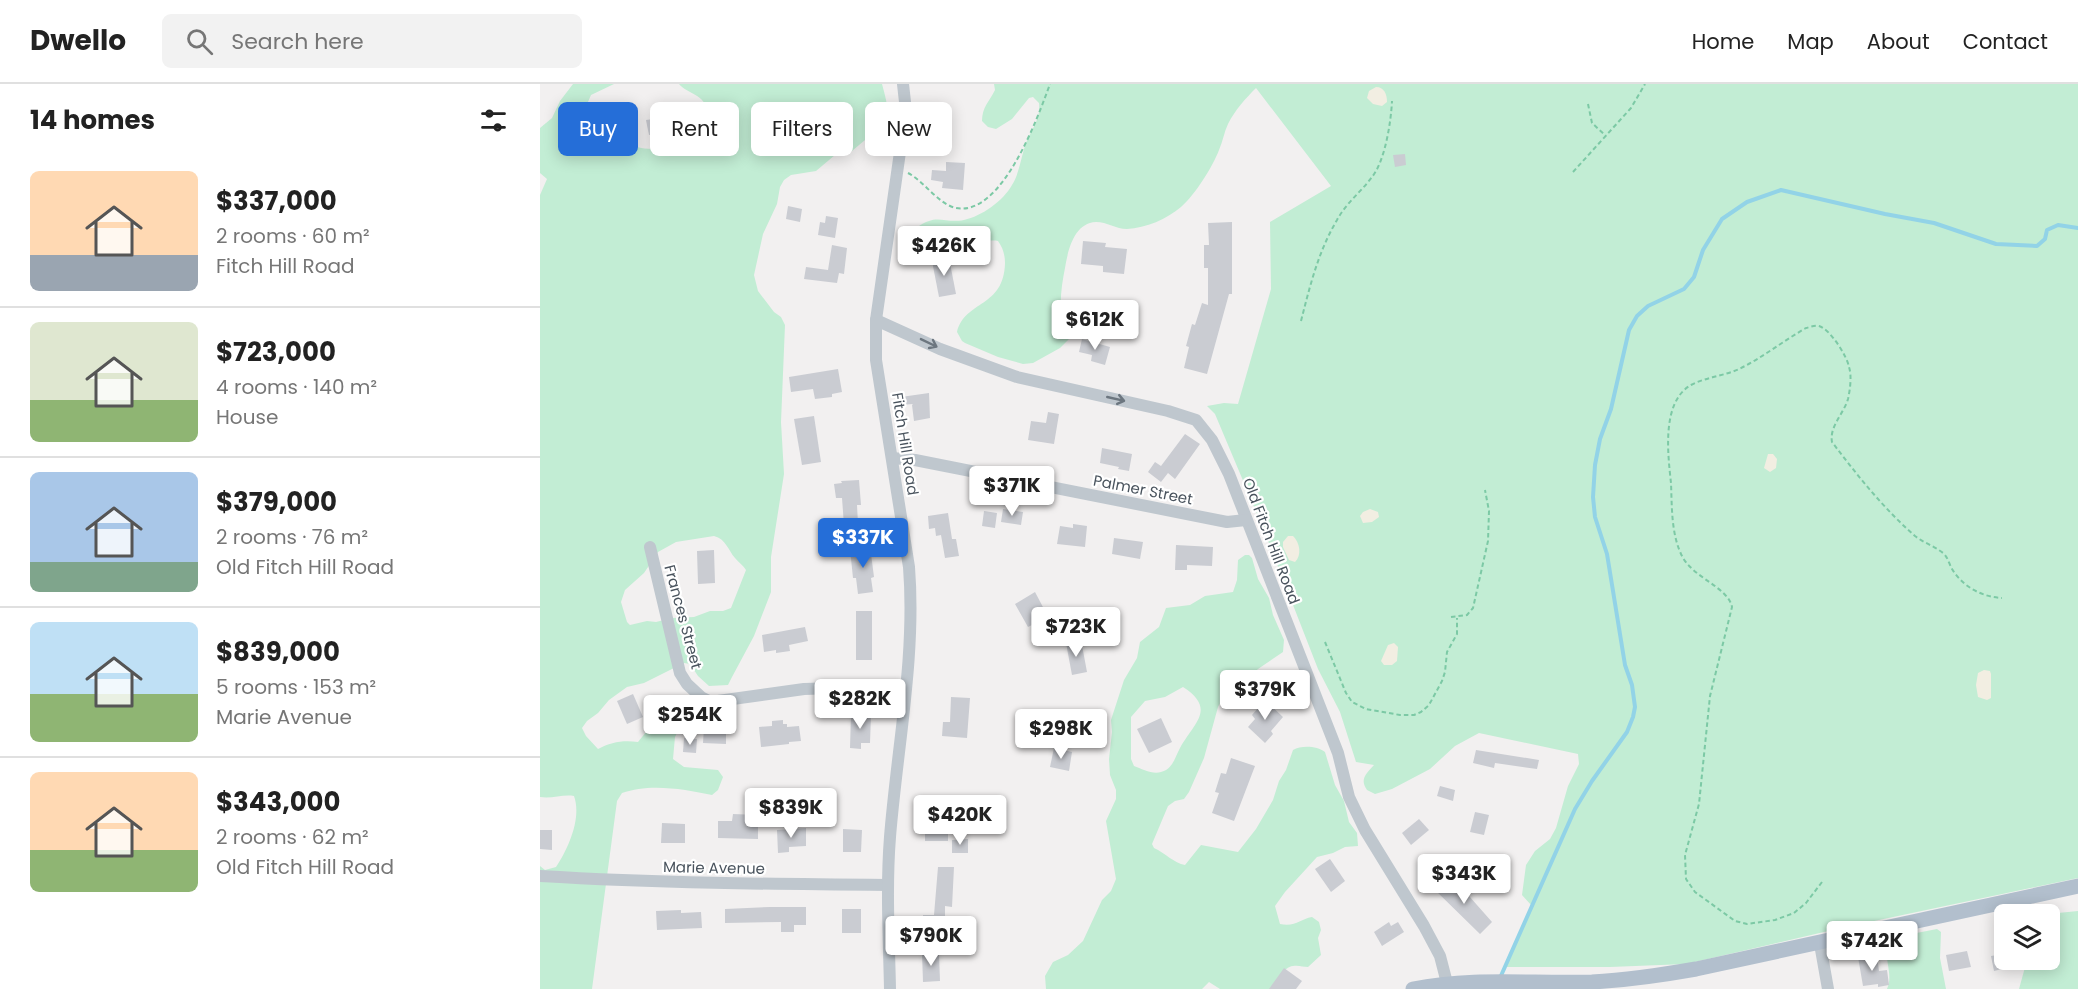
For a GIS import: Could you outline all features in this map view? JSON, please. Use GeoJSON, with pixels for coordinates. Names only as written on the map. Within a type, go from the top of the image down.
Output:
{"type":"FeatureCollection","features":[{"type":"Feature","properties":{"kind":"main road"},"geometry":{"type":"LineString","coordinates":[[1413,989],[1448,983],[1485,981],[1592,982],[1641,978],[1820,944],[2078,886]]}},
{"type":"Feature","properties":{"kind":"street","name":"Fitch Hill Road"},"geometry":{"type":"LineString","coordinates":[[890,989],[888,885],[890,838],[905,686],[911,595],[909,567],[876,360],[876,320],[905,102],[903,84]]}},
{"type":"Feature","properties":{"kind":"street","name":"Old Fitch Hill Road"},"geometry":{"type":"LineString","coordinates":[[876,320],[940,349],[1017,377],[1168,411],[1196,420],[1212,440],[1229,474],[1338,753],[1349,797],[1365,830],[1440,956],[1448,983]]}},
{"type":"Feature","properties":{"kind":"street","name":"Palmer Street"},"geometry":{"type":"LineString","coordinates":[[892,458],[915,460],[1227,522],[1246,520]]}},
{"type":"Feature","properties":{"kind":"street","name":"Frances Street"},"geometry":{"type":"LineString","coordinates":[[650,548],[680,673],[694,691],[705,700],[718,701],[814,688],[905,686]]}},
{"type":"Feature","properties":{"kind":"street","name":"Marie Avenue"},"geometry":{"type":"LineString","coordinates":[[540,876],[627,881],[888,885]]}},
{"type":"Feature","properties":{"kind":"street"},"geometry":{"type":"LineString","coordinates":[[1820,944],[1828,989]]}},
{"type":"Feature","properties":{"kind":"path"},"geometry":{"type":"LineString","coordinates":[[897,169],[919,179],[949,205],[964,208],[982,203],[1006,176],[1023,151],[1037,122],[1050,84]]}},
{"type":"Feature","properties":{"kind":"path"},"geometry":{"type":"LineString","coordinates":[[1574,172],[1631,108],[1645,84]]}},
{"type":"Feature","properties":{"kind":"path"},"geometry":{"type":"LineString","coordinates":[[1301,321],[1315,267],[1335,222],[1349,201],[1372,178],[1378,168],[1391,120],[1392,101]]}},
{"type":"Feature","properties":{"kind":"path"},"geometry":{"type":"LineString","coordinates":[[1588,104],[1592,123],[1606,136]]}},
{"type":"Feature","properties":{"kind":"path"},"geometry":{"type":"LineString","coordinates":[[1822,882],[1806,903],[1794,913],[1775,920],[1747,924],[1735,921],[1695,892],[1686,879],[1685,855],[1699,804],[1710,696],[1732,607],[1726,594],[1689,567],[1677,543],[1668,442],[1670,418],[1677,400],[1689,386],[1737,370],[1806,328],[1815,326],[1824,328],[1845,357],[1850,375],[1848,399],[1832,432],[1832,442],[1887,508],[1916,536],[1942,553],[1956,575],[1965,584],[1983,594],[2002,598]]}},
{"type":"Feature","properties":{"kind":"path"},"geometry":{"type":"LineString","coordinates":[[1451,617],[1467,615],[1473,608],[1487,548],[1489,511],[1485,490]]}},
{"type":"Feature","properties":{"kind":"path"},"geometry":{"type":"LineString","coordinates":[[1325,642],[1352,702],[1366,709],[1414,715],[1429,705],[1442,681],[1447,652],[1457,634],[1457,618]]}},
{"type":"Feature","properties":{"kind":"green space"},"geometry":{"type":"Polygon","coordinates":[[[573,84],[614,84],[591,95],[588,102],[560,102],[573,84]]]}},
{"type":"Feature","properties":{"kind":"green space"},"geometry":{"type":"Polygon","coordinates":[[[679,84],[882,84],[886,102],[865,102],[865,140],[853,150],[853,102],[751,102],[751,156],[834,156],[816,171],[791,175],[784,180],[780,187],[777,204],[763,234],[754,275],[758,291],[774,312],[781,317],[785,325],[781,422],[784,474],[771,557],[771,592],[754,636],[728,685],[709,686],[690,664],[684,663],[644,683],[627,687],[609,700],[582,728],[598,749],[617,742],[638,742],[660,718],[678,711],[685,717],[675,737],[673,759],[684,767],[718,770],[723,777],[718,790],[712,795],[679,789],[644,788],[622,793],[617,801],[592,989],[540,989],[540,866],[545,870],[556,867],[569,842],[576,814],[574,796],[540,797],[540,195],[547,179],[540,173],[540,128],[552,118],[558,105],[558,156],[638,156],[638,148],[650,149],[650,156],[739,156],[739,102],[703,102],[679,84]],[[714,536],[676,542],[658,552],[644,573],[625,590],[621,602],[627,622],[630,625],[647,621],[694,617],[710,611],[723,611],[731,608],[746,570],[724,542],[714,536]]]}},
{"type":"Feature","properties":{"kind":"green space"},"geometry":{"type":"Polygon","coordinates":[[[994,84],[2078,84],[2078,878],[1841,928],[1686,964],[1504,967],[1532,906],[1522,895],[1526,865],[1535,851],[1550,839],[1556,828],[1568,786],[1579,764],[1578,754],[1479,733],[1455,746],[1430,769],[1392,789],[1375,794],[1367,790],[1364,779],[1374,765],[1356,762],[1340,712],[1318,669],[1263,528],[1215,414],[1207,406],[1224,403],[1238,404],[1271,289],[1270,222],[1331,186],[1256,88],[1234,114],[1208,172],[1181,207],[1163,219],[1141,227],[1123,229],[1096,222],[1082,227],[1077,232],[1068,253],[1061,293],[1062,318],[1069,333],[1069,339],[1060,348],[1033,363],[1023,364],[998,357],[965,343],[957,332],[961,322],[991,296],[1003,278],[1005,263],[998,241],[925,250],[916,246],[909,239],[911,233],[924,223],[935,219],[964,220],[985,211],[1003,197],[1014,181],[1025,146],[1037,120],[1039,103],[1033,97],[1029,98],[1012,119],[996,129],[988,127],[982,121],[982,116],[995,90],[994,84]]]}},
{"type":"Feature","properties":{"kind":"green space"},"geometry":{"type":"Polygon","coordinates":[[[1245,555],[1252,558],[1258,579],[1269,598],[1273,615],[1284,640],[1283,652],[1245,681],[1226,691],[1218,707],[1204,758],[1189,792],[1184,799],[1168,806],[1152,844],[1154,848],[1185,865],[1201,845],[1238,852],[1256,829],[1273,800],[1293,750],[1309,747],[1325,752],[1335,785],[1344,801],[1349,822],[1357,833],[1358,846],[1345,847],[1317,857],[1275,906],[1280,924],[1294,924],[1312,917],[1319,922],[1321,930],[1318,938],[1321,955],[1308,967],[1295,966],[1287,969],[1282,974],[1276,989],[1220,989],[1209,982],[1202,989],[1046,989],[1045,976],[1053,962],[1068,955],[1083,941],[1102,900],[1111,891],[1116,879],[1106,821],[1116,799],[1116,790],[1110,775],[1111,720],[1124,680],[1137,658],[1140,642],[1159,627],[1166,608],[1190,605],[1205,596],[1233,592],[1237,580],[1238,560],[1245,555]],[[1183,687],[1165,697],[1145,701],[1131,717],[1131,759],[1134,766],[1158,773],[1171,765],[1200,716],[1199,702],[1183,687]]]}},
{"type":"Feature","properties":{"kind":"green space"},"geometry":{"type":"Polygon","coordinates":[[[2078,911],[2078,989],[2019,989],[2024,970],[2060,970],[2060,913],[2078,911]]]}},
{"type":"Feature","properties":{"kind":"green space"},"geometry":{"type":"Polygon","coordinates":[[[1937,929],[1941,932],[1940,958],[1946,989],[1887,989],[1889,984],[1888,942],[1896,937],[1937,929]]]}},
{"type":"Feature","properties":{"kind":"sand"},"geometry":{"type":"Polygon","coordinates":[[[1376,87],[1381,88],[1386,94],[1387,102],[1382,106],[1373,104],[1367,98],[1369,91],[1376,87]]]}},
{"type":"Feature","properties":{"kind":"sand"},"geometry":{"type":"Polygon","coordinates":[[[1768,454],[1773,454],[1777,459],[1776,468],[1770,472],[1764,468],[1768,454]]]}},
{"type":"Feature","properties":{"kind":"sand"},"geometry":{"type":"Polygon","coordinates":[[[1370,509],[1378,512],[1379,517],[1372,522],[1363,523],[1360,516],[1370,509]]]}},
{"type":"Feature","properties":{"kind":"sand"},"geometry":{"type":"Polygon","coordinates":[[[1288,536],[1293,536],[1299,545],[1299,556],[1295,562],[1289,560],[1283,547],[1283,542],[1288,536]]]}},
{"type":"Feature","properties":{"kind":"sand"},"geometry":{"type":"Polygon","coordinates":[[[1394,643],[1398,647],[1397,661],[1392,665],[1384,665],[1381,661],[1388,645],[1394,643]]]}},
{"type":"Feature","properties":{"kind":"sand"},"geometry":{"type":"Polygon","coordinates":[[[1984,670],[1990,671],[1991,674],[1991,698],[1987,700],[1978,697],[1976,685],[1978,673],[1984,670]]]}},
{"type":"Feature","properties":{"kind":"building"},"geometry":{"type":"Polygon","coordinates":[[[650,119],[650,135],[649,135],[646,120],[650,119]]]}},
{"type":"Feature","properties":{"kind":"building"},"geometry":{"type":"Polygon","coordinates":[[[1405,154],[1406,165],[1395,167],[1393,155],[1405,154]]]}},
{"type":"Feature","properties":{"kind":"building"},"geometry":{"type":"Polygon","coordinates":[[[946,162],[965,163],[963,190],[942,188],[943,182],[931,180],[932,170],[946,171],[946,162]]]}},
{"type":"Feature","properties":{"kind":"building"},"geometry":{"type":"Polygon","coordinates":[[[788,206],[802,209],[800,222],[786,219],[788,206]]]}},
{"type":"Feature","properties":{"kind":"building"},"geometry":{"type":"Polygon","coordinates":[[[826,216],[838,218],[835,238],[818,235],[820,222],[825,223],[826,216]]]}},
{"type":"Feature","properties":{"kind":"building"},"geometry":{"type":"Polygon","coordinates":[[[1232,222],[1232,294],[1229,294],[1207,374],[1184,368],[1189,347],[1186,346],[1192,324],[1195,325],[1202,303],[1208,305],[1208,268],[1204,268],[1204,245],[1209,245],[1208,223],[1232,222]]]}},
{"type":"Feature","properties":{"kind":"building"},"geometry":{"type":"Polygon","coordinates":[[[1083,241],[1106,243],[1105,247],[1127,249],[1124,274],[1103,272],[1103,266],[1081,264],[1083,241]]]}},
{"type":"Feature","properties":{"kind":"building"},"geometry":{"type":"Polygon","coordinates":[[[832,245],[847,248],[844,274],[839,273],[837,283],[804,279],[806,267],[828,270],[832,245]]]}},
{"type":"Feature","properties":{"kind":"building"},"geometry":{"type":"Polygon","coordinates":[[[949,258],[956,294],[939,297],[932,261],[949,258]]]}},
{"type":"Feature","properties":{"kind":"building"},"geometry":{"type":"Polygon","coordinates":[[[1082,339],[1110,347],[1105,365],[1091,361],[1092,355],[1079,352],[1082,339]]]}},
{"type":"Feature","properties":{"kind":"building"},"geometry":{"type":"Polygon","coordinates":[[[838,369],[842,392],[832,394],[832,397],[815,399],[813,389],[791,392],[789,377],[838,369]]]}},
{"type":"Feature","properties":{"kind":"building"},"geometry":{"type":"Polygon","coordinates":[[[929,393],[930,418],[914,421],[913,404],[901,405],[901,397],[929,393]]]}},
{"type":"Feature","properties":{"kind":"building"},"geometry":{"type":"Polygon","coordinates":[[[1048,412],[1059,414],[1054,444],[1028,440],[1031,421],[1046,423],[1048,412]]]}},
{"type":"Feature","properties":{"kind":"building"},"geometry":{"type":"Polygon","coordinates":[[[814,416],[821,462],[802,465],[794,419],[814,416]]]}},
{"type":"Feature","properties":{"kind":"building"},"geometry":{"type":"Polygon","coordinates":[[[1185,434],[1200,444],[1175,479],[1168,473],[1161,482],[1148,472],[1155,462],[1161,466],[1185,434]]]}},
{"type":"Feature","properties":{"kind":"building"},"geometry":{"type":"Polygon","coordinates":[[[1102,448],[1132,454],[1129,471],[1100,463],[1102,448]]]}},
{"type":"Feature","properties":{"kind":"building"},"geometry":{"type":"Polygon","coordinates":[[[859,480],[861,505],[857,505],[858,524],[844,525],[842,498],[836,498],[834,484],[842,483],[841,481],[859,480]]]}},
{"type":"Feature","properties":{"kind":"building"},"geometry":{"type":"Polygon","coordinates":[[[1003,509],[1023,512],[1021,525],[1001,522],[1003,509]]]}},
{"type":"Feature","properties":{"kind":"building"},"geometry":{"type":"Polygon","coordinates":[[[984,511],[997,513],[995,528],[982,526],[984,511]]]}},
{"type":"Feature","properties":{"kind":"building"},"geometry":{"type":"Polygon","coordinates":[[[948,513],[952,539],[956,539],[959,556],[945,558],[941,535],[936,536],[935,528],[929,529],[928,516],[948,513]]]}},
{"type":"Feature","properties":{"kind":"building"},"geometry":{"type":"Polygon","coordinates":[[[1073,524],[1087,526],[1085,547],[1057,544],[1060,526],[1073,528],[1073,524]]]}},
{"type":"Feature","properties":{"kind":"building"},"geometry":{"type":"Polygon","coordinates":[[[1114,538],[1143,542],[1140,559],[1112,554],[1114,538]]]}},
{"type":"Feature","properties":{"kind":"building"},"geometry":{"type":"Polygon","coordinates":[[[1176,545],[1213,547],[1212,566],[1187,565],[1187,570],[1175,570],[1176,545]]]}},
{"type":"Feature","properties":{"kind":"building"},"geometry":{"type":"Polygon","coordinates":[[[870,546],[874,577],[871,578],[873,592],[858,594],[856,578],[853,578],[850,549],[870,546]]]}},
{"type":"Feature","properties":{"kind":"building"},"geometry":{"type":"Polygon","coordinates":[[[714,550],[715,583],[698,584],[697,551],[714,550]]]}},
{"type":"Feature","properties":{"kind":"building"},"geometry":{"type":"Polygon","coordinates":[[[1035,592],[1054,628],[1045,633],[1038,622],[1028,627],[1015,604],[1035,592]]]}},
{"type":"Feature","properties":{"kind":"building"},"geometry":{"type":"Polygon","coordinates":[[[856,611],[872,611],[872,660],[856,660],[856,611]]]}},
{"type":"Feature","properties":{"kind":"building"},"geometry":{"type":"Polygon","coordinates":[[[805,627],[808,641],[789,645],[790,651],[764,652],[762,635],[805,627]]]}},
{"type":"Feature","properties":{"kind":"building"},"geometry":{"type":"Polygon","coordinates":[[[1081,640],[1087,672],[1072,675],[1066,643],[1081,640]]]}},
{"type":"Feature","properties":{"kind":"building"},"geometry":{"type":"Polygon","coordinates":[[[633,694],[643,717],[627,724],[617,701],[633,694]]]}},
{"type":"Feature","properties":{"kind":"building"},"geometry":{"type":"Polygon","coordinates":[[[951,697],[970,698],[967,738],[942,736],[943,722],[950,722],[951,697]]]}},
{"type":"Feature","properties":{"kind":"building"},"geometry":{"type":"Polygon","coordinates":[[[1265,700],[1283,717],[1271,731],[1273,734],[1265,743],[1248,727],[1255,719],[1252,715],[1265,700]]]}},
{"type":"Feature","properties":{"kind":"building"},"geometry":{"type":"Polygon","coordinates":[[[851,714],[871,715],[870,743],[861,743],[861,749],[850,748],[851,714]]]}},
{"type":"Feature","properties":{"kind":"building"},"geometry":{"type":"Polygon","coordinates":[[[1161,718],[1172,742],[1149,753],[1137,729],[1161,718]]]}},
{"type":"Feature","properties":{"kind":"building"},"geometry":{"type":"Polygon","coordinates":[[[783,720],[783,724],[787,724],[787,727],[799,726],[801,741],[761,747],[759,727],[772,726],[772,721],[783,720]]]}},
{"type":"Feature","properties":{"kind":"building"},"geometry":{"type":"Polygon","coordinates":[[[1084,723],[1096,725],[1095,733],[1100,734],[1098,747],[1070,743],[1072,724],[1084,725],[1084,723]]]}},
{"type":"Feature","properties":{"kind":"building"},"geometry":{"type":"Polygon","coordinates":[[[704,727],[726,727],[726,744],[703,743],[704,727]]]}},
{"type":"Feature","properties":{"kind":"building"},"geometry":{"type":"Polygon","coordinates":[[[684,738],[697,739],[696,753],[683,752],[684,738]]]}},
{"type":"Feature","properties":{"kind":"building"},"geometry":{"type":"Polygon","coordinates":[[[1054,748],[1072,752],[1069,771],[1050,767],[1054,748]]]}},
{"type":"Feature","properties":{"kind":"building"},"geometry":{"type":"Polygon","coordinates":[[[1476,750],[1539,760],[1537,769],[1495,763],[1494,768],[1473,763],[1476,750]]]}},
{"type":"Feature","properties":{"kind":"building"},"geometry":{"type":"Polygon","coordinates":[[[1231,758],[1255,766],[1234,821],[1212,813],[1219,793],[1215,792],[1221,773],[1226,774],[1231,758]]]}},
{"type":"Feature","properties":{"kind":"building"},"geometry":{"type":"Polygon","coordinates":[[[1440,786],[1455,790],[1453,801],[1437,796],[1440,786]]]}},
{"type":"Feature","properties":{"kind":"building"},"geometry":{"type":"Polygon","coordinates":[[[1475,812],[1489,815],[1484,835],[1470,832],[1475,812]]]}},
{"type":"Feature","properties":{"kind":"building"},"geometry":{"type":"Polygon","coordinates":[[[733,814],[758,815],[758,839],[718,838],[718,821],[732,821],[733,814]]]}},
{"type":"Feature","properties":{"kind":"building"},"geometry":{"type":"Polygon","coordinates":[[[925,819],[948,819],[948,841],[925,841],[925,819]]]}},
{"type":"Feature","properties":{"kind":"building"},"geometry":{"type":"Polygon","coordinates":[[[1419,819],[1429,830],[1411,845],[1402,833],[1419,819]]]}},
{"type":"Feature","properties":{"kind":"building"},"geometry":{"type":"Polygon","coordinates":[[[662,823],[685,824],[685,843],[661,843],[662,823]]]}},
{"type":"Feature","properties":{"kind":"building"},"geometry":{"type":"Polygon","coordinates":[[[806,828],[806,846],[789,847],[789,852],[778,853],[777,830],[806,828]]]}},
{"type":"Feature","properties":{"kind":"building"},"geometry":{"type":"Polygon","coordinates":[[[843,829],[862,830],[861,852],[843,852],[843,829]]]}},
{"type":"Feature","properties":{"kind":"building"},"geometry":{"type":"Polygon","coordinates":[[[540,830],[552,830],[552,850],[540,849],[540,830]]]}},
{"type":"Feature","properties":{"kind":"building"},"geometry":{"type":"Polygon","coordinates":[[[968,839],[968,853],[952,853],[952,840],[968,839]]]}},
{"type":"Feature","properties":{"kind":"building"},"geometry":{"type":"Polygon","coordinates":[[[1330,859],[1345,881],[1331,892],[1315,869],[1330,859]]]}},
{"type":"Feature","properties":{"kind":"building"},"geometry":{"type":"Polygon","coordinates":[[[938,867],[954,867],[952,907],[945,906],[945,932],[923,932],[923,915],[934,915],[938,867]]]}},
{"type":"Feature","properties":{"kind":"building"},"geometry":{"type":"Polygon","coordinates":[[[1444,879],[1449,884],[1454,879],[1492,922],[1480,934],[1434,889],[1444,879]]]}},
{"type":"Feature","properties":{"kind":"building"},"geometry":{"type":"Polygon","coordinates":[[[806,907],[806,925],[794,925],[794,932],[781,932],[781,922],[725,923],[725,909],[806,907]]]}},
{"type":"Feature","properties":{"kind":"building"},"geometry":{"type":"Polygon","coordinates":[[[842,909],[861,909],[861,933],[842,933],[842,909]]]}},
{"type":"Feature","properties":{"kind":"building"},"geometry":{"type":"Polygon","coordinates":[[[681,910],[681,913],[701,912],[702,928],[657,930],[656,911],[681,910]]]}},
{"type":"Feature","properties":{"kind":"building"},"geometry":{"type":"Polygon","coordinates":[[[1389,922],[1391,926],[1398,922],[1404,932],[1382,946],[1374,932],[1389,922]]]}},
{"type":"Feature","properties":{"kind":"building"},"geometry":{"type":"Polygon","coordinates":[[[950,939],[964,939],[964,952],[949,952],[950,939]]]}},
{"type":"Feature","properties":{"kind":"building"},"geometry":{"type":"Polygon","coordinates":[[[1967,951],[1971,967],[1949,971],[1946,955],[1967,951]]]}},
{"type":"Feature","properties":{"kind":"building"},"geometry":{"type":"Polygon","coordinates":[[[922,953],[939,953],[940,981],[923,982],[922,953]]]}},
{"type":"Feature","properties":{"kind":"building"},"geometry":{"type":"Polygon","coordinates":[[[1877,955],[1879,971],[1887,970],[1889,985],[1863,986],[1858,957],[1877,955]]]}},
{"type":"Feature","properties":{"kind":"building"},"geometry":{"type":"Polygon","coordinates":[[[1991,956],[1994,956],[1994,970],[1998,970],[1994,971],[1991,956]]]}},
{"type":"Feature","properties":{"kind":"building"},"geometry":{"type":"Polygon","coordinates":[[[1284,968],[1302,981],[1296,989],[1269,989],[1284,968]]]}},
{"type":"Feature","properties":{"kind":"waterway"},"geometry":{"type":"LineString","coordinates":[[1500,978],[1575,809],[1627,732],[1633,717],[1635,707],[1632,685],[1625,665],[1607,554],[1595,517],[1593,497],[1595,465],[1600,439],[1611,409],[1629,330],[1637,316],[1648,306],[1684,289],[1694,277],[1703,250],[1722,219],[1747,202],[1781,190],[1934,223],[1996,244],[2037,246],[2045,239],[2047,230],[2058,225],[2078,228]]}}]}
